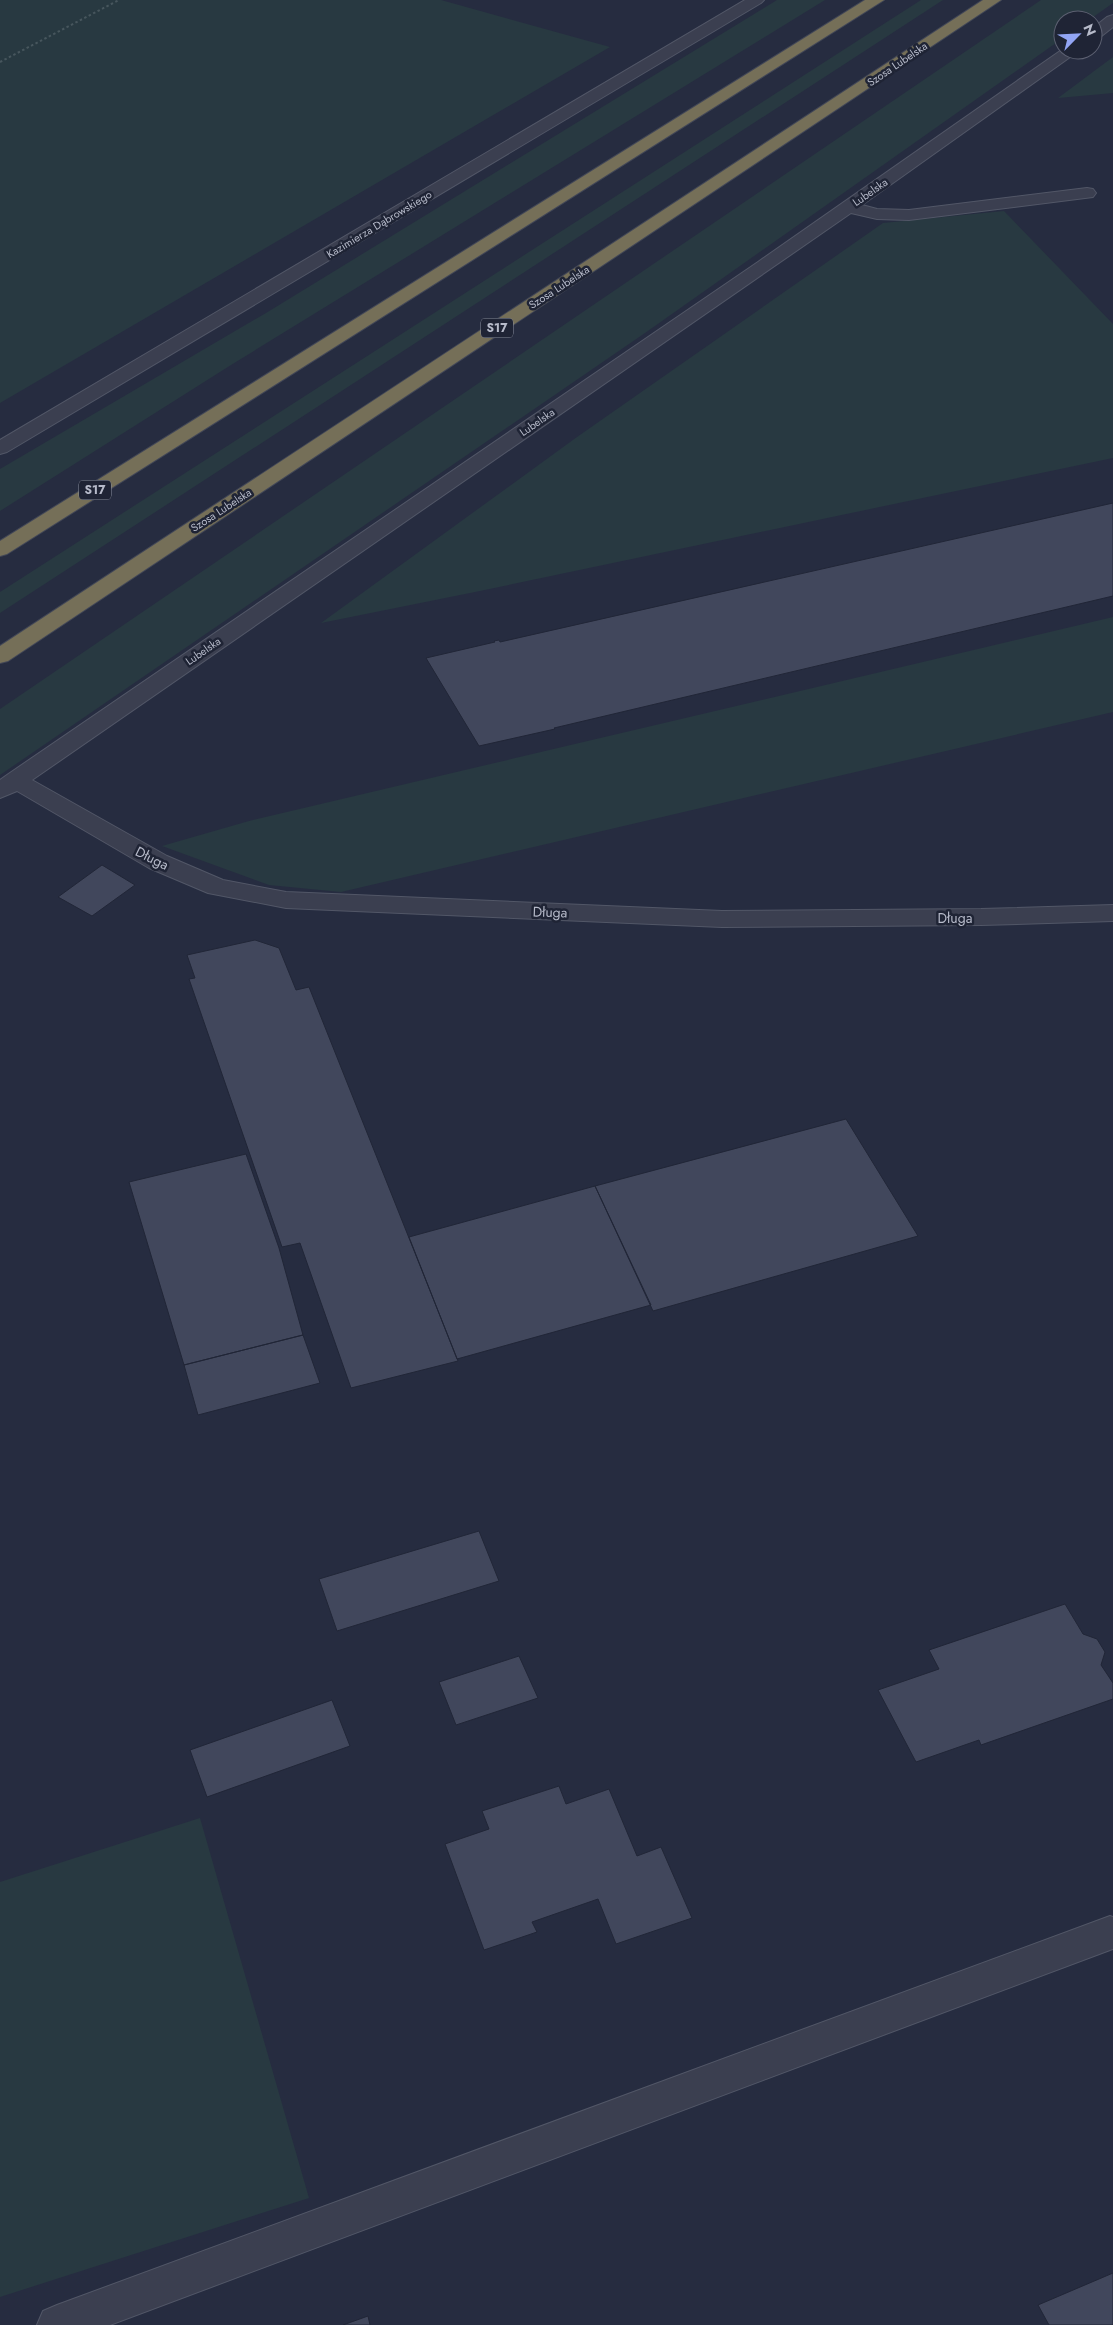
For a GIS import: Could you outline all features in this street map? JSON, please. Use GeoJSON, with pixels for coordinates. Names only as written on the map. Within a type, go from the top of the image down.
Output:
{"type":"FeatureCollection","features":[{"type":"Feature","properties":{"kind":"highway","name":"S17"},"geometry":{"type":"LineString","coordinates":[[0,550],[876,0]]}},
{"type":"Feature","properties":{"kind":"highway","name":"Szosa Lubelska"},"geometry":{"type":"LineString","coordinates":[[0,656],[994,0]]}},
{"type":"Feature","properties":{"kind":"street","name":"Kazimierza Dąbrowskiego"},"geometry":{"type":"LineString","coordinates":[[0,448],[756,0]]}},
{"type":"Feature","properties":{"kind":"street","name":"Lubelska"},"geometry":{"type":"LineString","coordinates":[[7,786],[849,207],[1058,60]]}},
{"type":"Feature","properties":{"kind":"street"},"geometry":{"type":"LineString","coordinates":[[849,207],[876,214],[909,215],[1087,194]]}},
{"type":"Feature","properties":{"kind":"street","name":"Długa"},"geometry":{"type":"LineString","coordinates":[[7,786],[63,806],[94,828],[158,862],[217,887],[286,900],[722,919],[982,917],[1113,913]]}},
{"type":"Feature","properties":{"kind":"street"},"geometry":{"type":"LineString","coordinates":[[57,2325],[1110,1933]]}},
{"type":"Feature","properties":{"kind":"path"},"geometry":{"type":"LineString","coordinates":[[0,62],[119,0]]}},
{"type":"Feature","properties":{"kind":"shaded area"},"geometry":{"type":"Polygon","coordinates":[[[0,0],[441,0],[610,47],[0,403],[0,0]]]}},
{"type":"Feature","properties":{"kind":"shaded area"},"geometry":{"type":"Polygon","coordinates":[[[777,0],[825,0],[231,365],[0,511],[0,469],[266,313],[777,0]]]}},
{"type":"Feature","properties":{"kind":"shaded area"},"geometry":{"type":"Polygon","coordinates":[[[921,0],[943,0],[0,613],[0,592],[921,0]]]}},
{"type":"Feature","properties":{"kind":"shaded area"},"geometry":{"type":"Polygon","coordinates":[[[1041,0],[1113,0],[1113,3],[1103,10],[1053,10],[1053,45],[645,333],[0,775],[0,709],[1041,0]]]}},
{"type":"Feature","properties":{"kind":"shaded area"},"geometry":{"type":"Polygon","coordinates":[[[1113,57],[1113,93],[1058,98],[1113,57]]]}},
{"type":"Feature","properties":{"kind":"shaded area"},"geometry":{"type":"Polygon","coordinates":[[[1004,211],[1113,324],[1113,458],[321,623],[577,437],[883,223],[1004,211]]]}},
{"type":"Feature","properties":{"kind":"shaded area"},"geometry":{"type":"Polygon","coordinates":[[[1113,617],[1113,712],[341,892],[269,885],[162,846],[249,821],[1113,617]]]}},
{"type":"Feature","properties":{"kind":"shaded area"},"geometry":{"type":"Polygon","coordinates":[[[200,1818],[309,2198],[0,2297],[0,1882],[200,1818]]]}},
{"type":"Feature","properties":{"kind":"building"},"geometry":{"type":"Polygon","coordinates":[[[1113,503],[1113,596],[555,729],[479,746],[426,658],[494,641],[499,640],[500,642],[1113,503]]]}},
{"type":"Feature","properties":{"kind":"building"},"geometry":{"type":"Polygon","coordinates":[[[102,865],[135,885],[92,916],[58,897],[102,865]]]}},
{"type":"Feature","properties":{"kind":"building"},"geometry":{"type":"Polygon","coordinates":[[[255,940],[279,948],[296,990],[309,987],[458,1361],[351,1388],[300,1243],[282,1247],[189,979],[195,978],[187,955],[255,940]]]}},
{"type":"Feature","properties":{"kind":"building"},"geometry":{"type":"Polygon","coordinates":[[[846,1119],[918,1236],[653,1311],[595,1186],[846,1119]]]}},
{"type":"Feature","properties":{"kind":"building"},"geometry":{"type":"Polygon","coordinates":[[[246,1154],[279,1248],[303,1335],[184,1365],[129,1182],[246,1154]]]}},
{"type":"Feature","properties":{"kind":"building"},"geometry":{"type":"Polygon","coordinates":[[[595,1186],[651,1305],[457,1359],[409,1237],[595,1186]]]}},
{"type":"Feature","properties":{"kind":"building"},"geometry":{"type":"Polygon","coordinates":[[[303,1335],[320,1383],[198,1415],[184,1365],[303,1335]]]}},
{"type":"Feature","properties":{"kind":"building"},"geometry":{"type":"Polygon","coordinates":[[[479,1531],[499,1581],[337,1631],[319,1579],[479,1531]]]}},
{"type":"Feature","properties":{"kind":"building"},"geometry":{"type":"Polygon","coordinates":[[[1065,1604],[1083,1634],[1097,1639],[1105,1652],[1101,1665],[1113,1683],[1113,1699],[981,1745],[979,1740],[916,1762],[878,1690],[939,1669],[929,1650],[1065,1604]]]}},
{"type":"Feature","properties":{"kind":"building"},"geometry":{"type":"Polygon","coordinates":[[[519,1656],[538,1698],[456,1725],[439,1682],[519,1656]]]}},
{"type":"Feature","properties":{"kind":"building"},"geometry":{"type":"Polygon","coordinates":[[[332,1700],[350,1746],[207,1797],[190,1750],[332,1700]]]}},
{"type":"Feature","properties":{"kind":"building"},"geometry":{"type":"Polygon","coordinates":[[[559,1786],[566,1804],[609,1789],[637,1856],[661,1847],[692,1918],[616,1944],[598,1899],[532,1922],[537,1932],[484,1950],[445,1844],[489,1829],[482,1811],[559,1786]]]}},
{"type":"Feature","properties":{"kind":"building"},"geometry":{"type":"Polygon","coordinates":[[[1113,2273],[1113,2325],[1049,2325],[1038,2305],[1113,2273]]]}},
{"type":"Feature","properties":{"kind":"building"},"geometry":{"type":"Polygon","coordinates":[[[368,2316],[370,2325],[343,2325],[368,2316]]]}}]}
